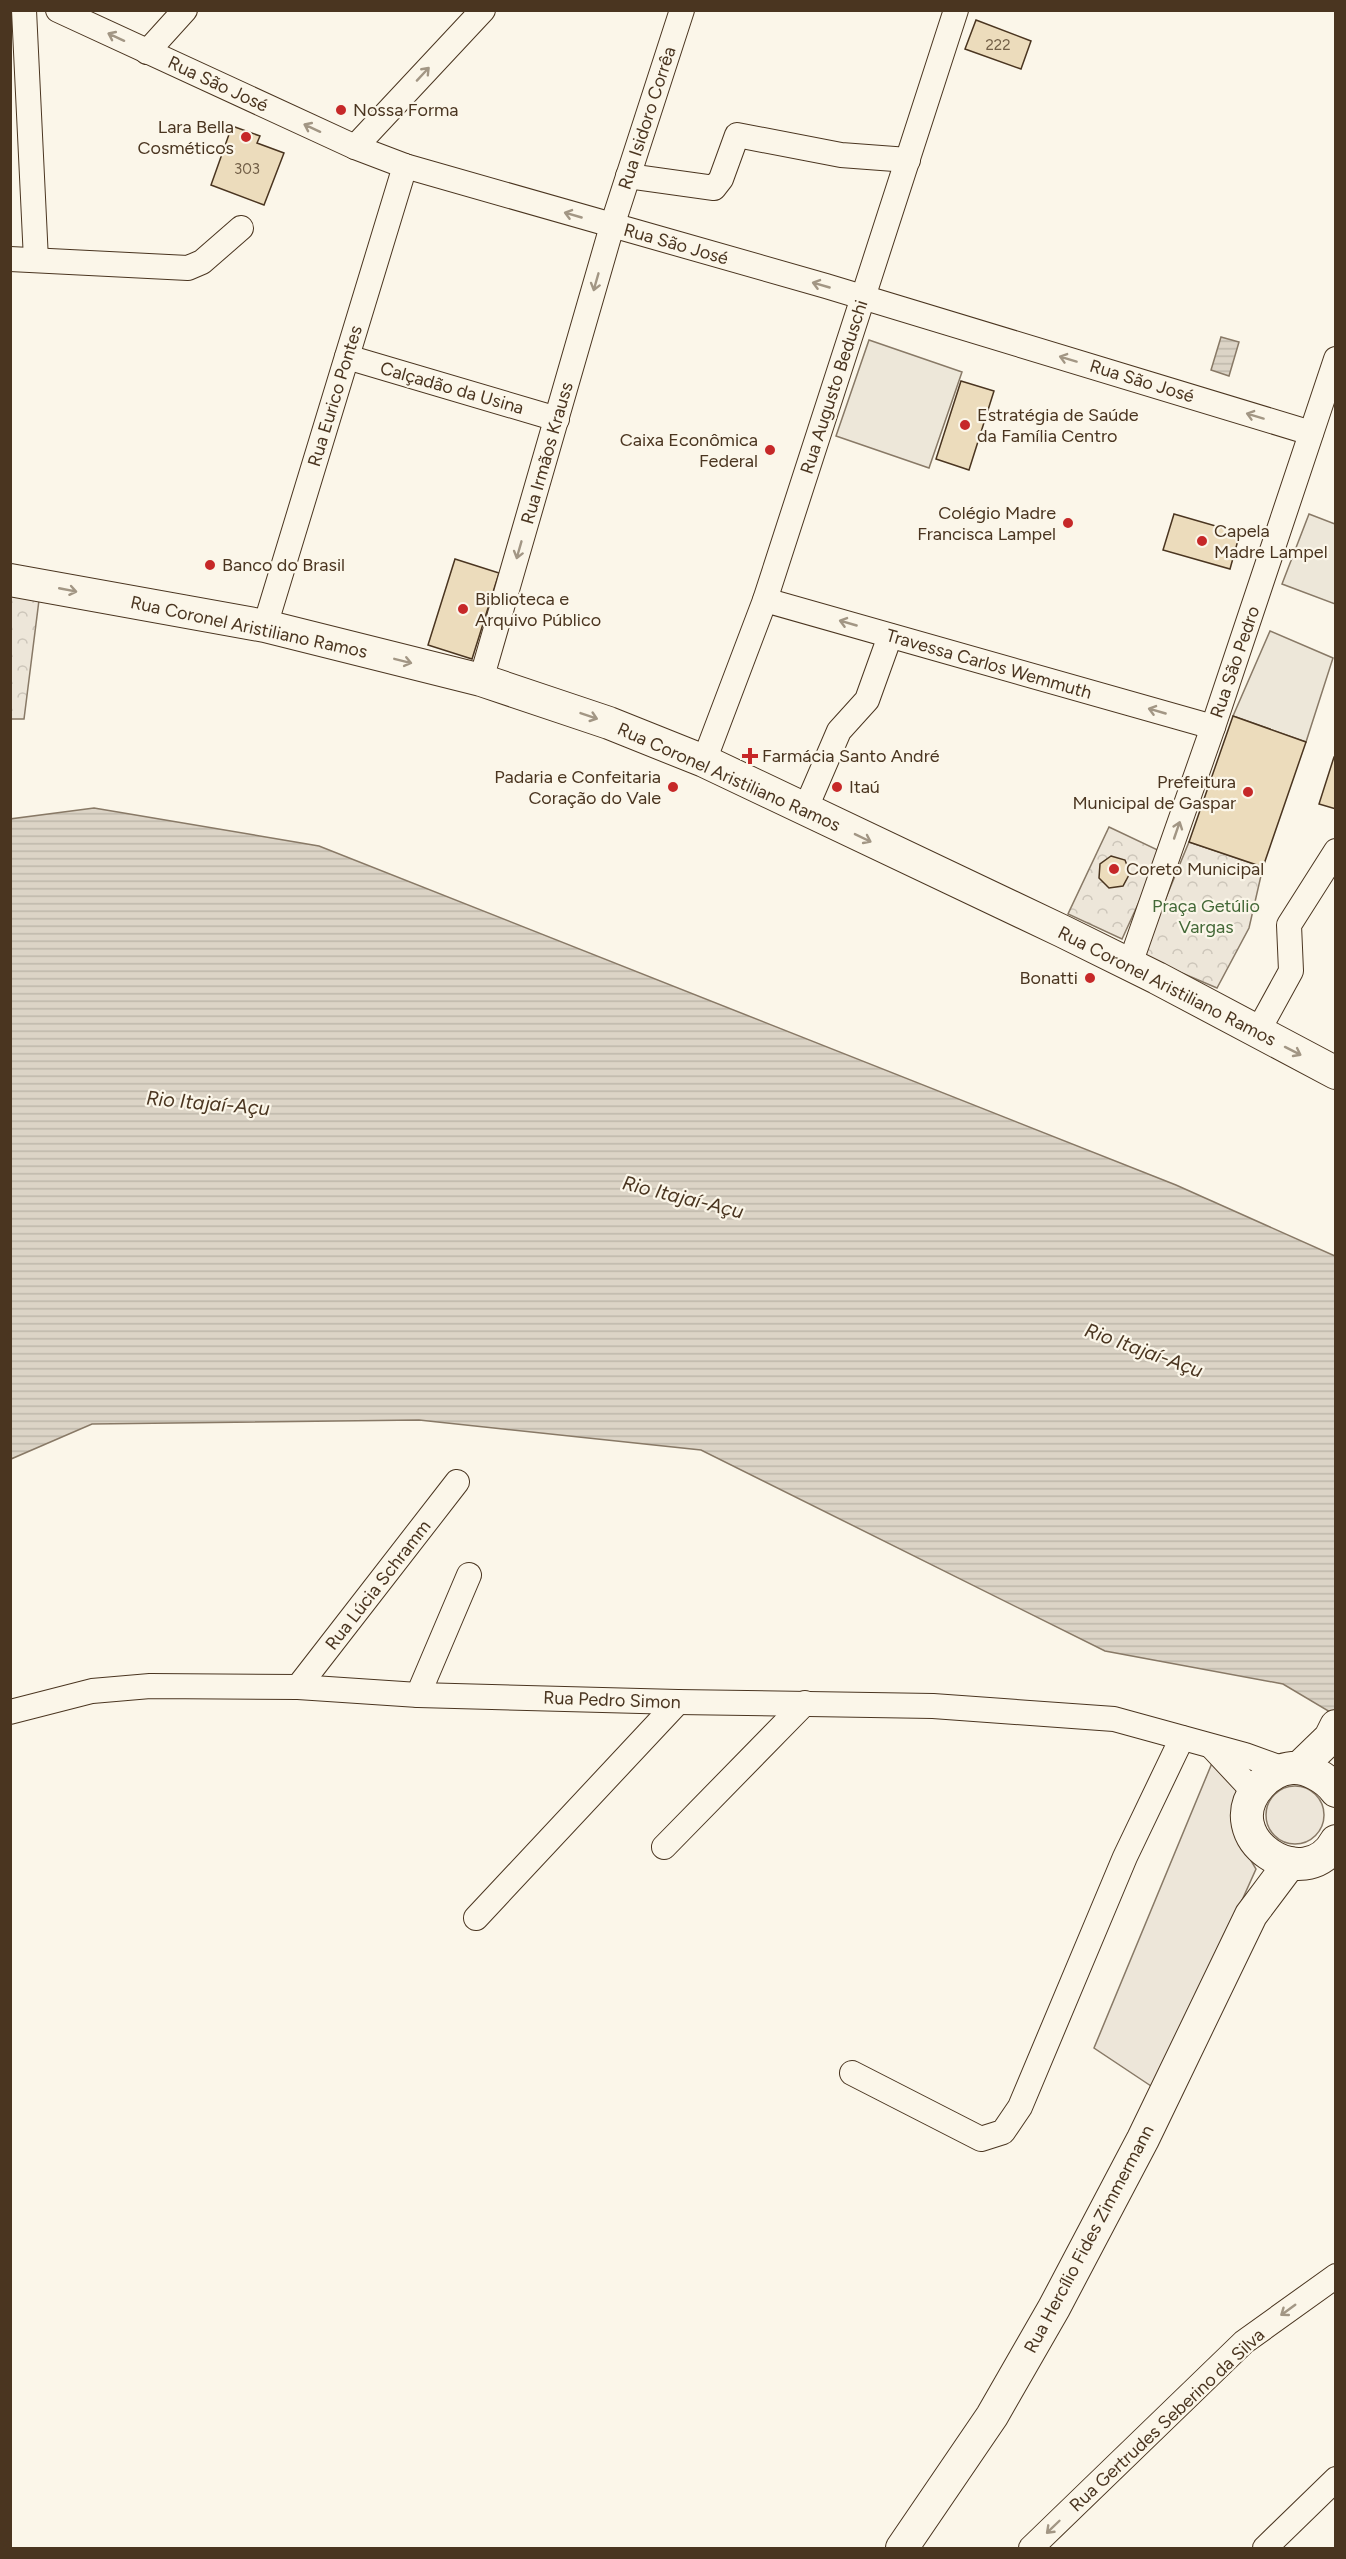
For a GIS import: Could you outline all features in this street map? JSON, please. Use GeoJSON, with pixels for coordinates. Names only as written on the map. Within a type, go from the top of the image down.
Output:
{"type":"FeatureCollection","features":[{"type":"Feature","properties":{"kind":"main road","name":"Rua Coronel Aristiliano Ramos"},"geometry":{"type":"LineString","coordinates":[[10,580],[264,626],[481,680],[609,723],[705,761],[1130,964],[1335,1073]]}},
{"type":"Feature","properties":{"kind":"main road"},"geometry":{"type":"LineString","coordinates":[[1333,1732],[1291,1769],[1266,1778],[1254,1792],[1247,1816],[1254,1840],[1261,1850],[1275,1859],[1290,1863],[1306,1862],[1321,1856],[1335,1840]]}},
{"type":"Feature","properties":{"kind":"main road"},"geometry":{"type":"LineString","coordinates":[[1333,1732],[1333,1787]]}},
{"type":"Feature","properties":{"kind":"main road"},"geometry":{"type":"LineString","coordinates":[[1291,1769],[1317,1775],[1333,1787]]}},
{"type":"Feature","properties":{"kind":"main road","name":"Rua Hercílio Fides Zimmermann"},"geometry":{"type":"LineString","coordinates":[[1251,1915],[1261,1850]]}},
{"type":"Feature","properties":{"kind":"main road","name":"Rua Hercílio Fides Zimmermann"},"geometry":{"type":"LineString","coordinates":[[902,2548],[992,2416],[1097,2230],[1251,1915],[1290,1863]]}},
{"type":"Feature","properties":{"kind":"street"},"geometry":{"type":"LineString","coordinates":[[24,10],[36,260]]}},
{"type":"Feature","properties":{"kind":"street","name":"Rua São José"},"geometry":{"type":"LineString","coordinates":[[58,10],[355,147],[405,166],[863,298],[1311,433]]}},
{"type":"Feature","properties":{"kind":"street"},"geometry":{"type":"LineString","coordinates":[[147,52],[185,10]]}},
{"type":"Feature","properties":{"kind":"street"},"geometry":{"type":"LineString","coordinates":[[355,147],[483,10]]}},
{"type":"Feature","properties":{"kind":"street","name":"Rua Isidoro Corrêa"},"geometry":{"type":"LineString","coordinates":[[612,226],[682,10]]}},
{"type":"Feature","properties":{"kind":"street","name":"Rua Augusto Beduschi"},"geometry":{"type":"LineString","coordinates":[[705,761],[765,600],[956,10]]}},
{"type":"Feature","properties":{"kind":"street"},"geometry":{"type":"LineString","coordinates":[[628,176],[714,188],[721,179],[737,135],[841,155],[908,160]]}},
{"type":"Feature","properties":{"kind":"street","name":"Rua Eurico Pontes"},"geometry":{"type":"LineString","coordinates":[[264,626],[405,166]]}},
{"type":"Feature","properties":{"kind":"street","name":"Rua Irmãos Krauss"},"geometry":{"type":"LineString","coordinates":[[481,680],[612,226]]}},
{"type":"Feature","properties":{"kind":"street"},"geometry":{"type":"LineString","coordinates":[[10,259],[188,268],[202,262],[241,228]]}},
{"type":"Feature","properties":{"kind":"street","name":"Calçadão da Usina"},"geometry":{"type":"LineString","coordinates":[[347,357],[557,419]]}},
{"type":"Feature","properties":{"kind":"street","name":"Rua São Pedro"},"geometry":{"type":"LineString","coordinates":[[1130,964],[1213,727],[1335,359]]}},
{"type":"Feature","properties":{"kind":"street","name":"Travessa Carlos Wemmuth"},"geometry":{"type":"LineString","coordinates":[[765,600],[1213,727]]}},
{"type":"Feature","properties":{"kind":"street"},"geometry":{"type":"LineString","coordinates":[[805,810],[839,731],[867,700],[890,636]]}},
{"type":"Feature","properties":{"kind":"street"},"geometry":{"type":"LineString","coordinates":[[1257,1033],[1291,970],[1289,925],[1335,851]]}},
{"type":"Feature","properties":{"kind":"street","name":"Rua Lúcia Schramm"},"geometry":{"type":"LineString","coordinates":[[298,1687],[457,1482]]}},
{"type":"Feature","properties":{"kind":"street"},"geometry":{"type":"LineString","coordinates":[[418,1695],[469,1575]]}},
{"type":"Feature","properties":{"kind":"street","name":"Rua Pedro Simon"},"geometry":{"type":"LineString","coordinates":[[10,1712],[120,1686],[298,1687],[418,1695],[933,1706],[1114,1719],[1291,1769]]}},
{"type":"Feature","properties":{"kind":"street"},"geometry":{"type":"LineString","coordinates":[[476,1918],[678,1702]]}},
{"type":"Feature","properties":{"kind":"street"},"geometry":{"type":"LineString","coordinates":[[664,1847],[805,1703]]}},
{"type":"Feature","properties":{"kind":"street"},"geometry":{"type":"LineString","coordinates":[[852,2073],[981,2139],[1003,2132],[1020,2107],[1125,1857],[1182,1738]]}},
{"type":"Feature","properties":{"kind":"street"},"geometry":{"type":"LineString","coordinates":[[1212,1747],[1254,1792]]}},
{"type":"Feature","properties":{"kind":"street","name":"Rua Gertrudes Seberino da Silva"},"geometry":{"type":"LineString","coordinates":[[1031,2548],[1244,2342],[1335,2276]]}},
{"type":"Feature","properties":{"kind":"street"},"geometry":{"type":"LineString","coordinates":[[1265,2548],[1335,2479]]}},
{"type":"Feature","properties":{"kind":"green space"},"geometry":{"type":"Polygon","coordinates":[[[11,595],[39,600],[24,719],[11,719],[11,595]]]}},
{"type":"Feature","properties":{"kind":"green space"},"geometry":{"type":"Polygon","coordinates":[[[1109,827],[1162,852],[1122,939],[1068,914],[1109,827]]]}},
{"type":"Feature","properties":{"kind":"green space","name":"Praça Getúlio Vargas"},"geometry":{"type":"Polygon","coordinates":[[[1189,842],[1263,867],[1249,928],[1217,988],[1142,956],[1189,842]]]}},
{"type":"Feature","properties":{"kind":"green space"},"geometry":{"type":"Polygon","coordinates":[[[1212,1763],[1246,1784],[1240,1842],[1256,1869],[1157,2090],[1094,2048],[1212,1763]]]}},
{"type":"Feature","properties":{"kind":"green space"},"geometry":{"type":"Polygon","coordinates":[[[1289,1786],[1301,1786],[1316,1794],[1324,1809],[1324,1821],[1316,1836],[1301,1844],[1289,1844],[1274,1836],[1266,1821],[1266,1809],[1274,1794],[1289,1786]]]}},
{"type":"Feature","properties":{"kind":"shaded area"},"geometry":{"type":"Polygon","coordinates":[[[869,340],[962,372],[929,468],[836,436],[869,340]]]}},
{"type":"Feature","properties":{"kind":"shaded area"},"geometry":{"type":"Polygon","coordinates":[[[1309,514],[1335,524],[1335,604],[1282,584],[1309,514]]]}},
{"type":"Feature","properties":{"kind":"shaded area"},"geometry":{"type":"Polygon","coordinates":[[[1270,631],[1333,658],[1306,742],[1233,716],[1270,631]]]}},
{"type":"Feature","properties":{"kind":"water"},"geometry":{"type":"Polygon","coordinates":[[[1221,337],[1239,342],[1229,376],[1211,370],[1221,337]]]}},
{"type":"Feature","properties":{"kind":"water","name":"Rio Itajaí-Açu"},"geometry":{"type":"Polygon","coordinates":[[[94,808],[319,846],[1176,1185],[1335,1256],[1335,1715],[1283,1684],[1105,1651],[701,1450],[419,1420],[92,1424],[11,1459],[10,819],[94,808]]]}},
{"type":"Feature","properties":{"kind":"building"},"geometry":{"type":"Polygon","coordinates":[[[976,20],[1031,41],[1021,69],[965,49],[976,20]]]}},
{"type":"Feature","properties":{"kind":"building"},"geometry":{"type":"Polygon","coordinates":[[[232,126],[260,136],[257,143],[284,153],[264,205],[211,185],[232,126]]]}},
{"type":"Feature","properties":{"kind":"building","name":"Estratégia de Saúde da Família Centro"},"geometry":{"type":"Polygon","coordinates":[[[961,381],[994,391],[969,470],[936,459],[961,381]]]}},
{"type":"Feature","properties":{"kind":"building","name":"Capela Madre Lampel"},"geometry":{"type":"Polygon","coordinates":[[[1174,514],[1240,533],[1230,569],[1163,550],[1174,514]]]}},
{"type":"Feature","properties":{"kind":"building","name":"Biblioteca e Arquivo Público"},"geometry":{"type":"Polygon","coordinates":[[[455,559],[499,573],[472,659],[428,645],[455,559]]]}},
{"type":"Feature","properties":{"kind":"building","name":"Prefeitura Municipal de Gaspar"},"geometry":{"type":"Polygon","coordinates":[[[1233,716],[1306,742],[1263,867],[1189,842],[1233,716]]]}},
{"type":"Feature","properties":{"kind":"building"},"geometry":{"type":"Polygon","coordinates":[[[1334,757],[1336,757],[1336,809],[1319,804],[1334,757]]]}},
{"type":"Feature","properties":{"kind":"building","name":"Coreto Municipal"},"geometry":{"type":"Polygon","coordinates":[[[1111,856],[1125,860],[1130,873],[1123,886],[1109,888],[1099,878],[1100,864],[1111,856]]]}},
{"type":"Feature","properties":{"kind":"place","name":"Nossa Forma"},"geometry":{"type":"Point","coordinates":[341,110]}},
{"type":"Feature","properties":{"kind":"place","name":"Lara Bella Cosméticos"},"geometry":{"type":"Point","coordinates":[246,137]}},
{"type":"Feature","properties":{"kind":"place","name":"Estratégia de Saúde da Família Centro"},"geometry":{"type":"Point","coordinates":[965,425]}},
{"type":"Feature","properties":{"kind":"place","name":"Caixa Econômica Federal"},"geometry":{"type":"Point","coordinates":[770,450]}},
{"type":"Feature","properties":{"kind":"place","name":"Colégio Madre Francisca Lampel"},"geometry":{"type":"Point","coordinates":[1068,523]}},
{"type":"Feature","properties":{"kind":"place","name":"Capela Madre Lampel"},"geometry":{"type":"Point","coordinates":[1202,541]}},
{"type":"Feature","properties":{"kind":"place","name":"Banco do Brasil"},"geometry":{"type":"Point","coordinates":[210,565]}},
{"type":"Feature","properties":{"kind":"place","name":"Biblioteca e Arquivo Público"},"geometry":{"type":"Point","coordinates":[463,609]}},
{"type":"Feature","properties":{"kind":"place","name":"Farmácia Santo André"},"geometry":{"type":"Point","coordinates":[750,756]}},
{"type":"Feature","properties":{"kind":"place","name":"Padaria e Confeitaria Coração do Vale"},"geometry":{"type":"Point","coordinates":[673,787]}},
{"type":"Feature","properties":{"kind":"place","name":"Itaú"},"geometry":{"type":"Point","coordinates":[837,787]}},
{"type":"Feature","properties":{"kind":"place","name":"Prefeitura Municipal de Gaspar"},"geometry":{"type":"Point","coordinates":[1248,792]}},
{"type":"Feature","properties":{"kind":"place","name":"Coreto Municipal"},"geometry":{"type":"Point","coordinates":[1114,869]}},
{"type":"Feature","properties":{"kind":"place","name":"Bonatti"},"geometry":{"type":"Point","coordinates":[1090,978]}}]}
